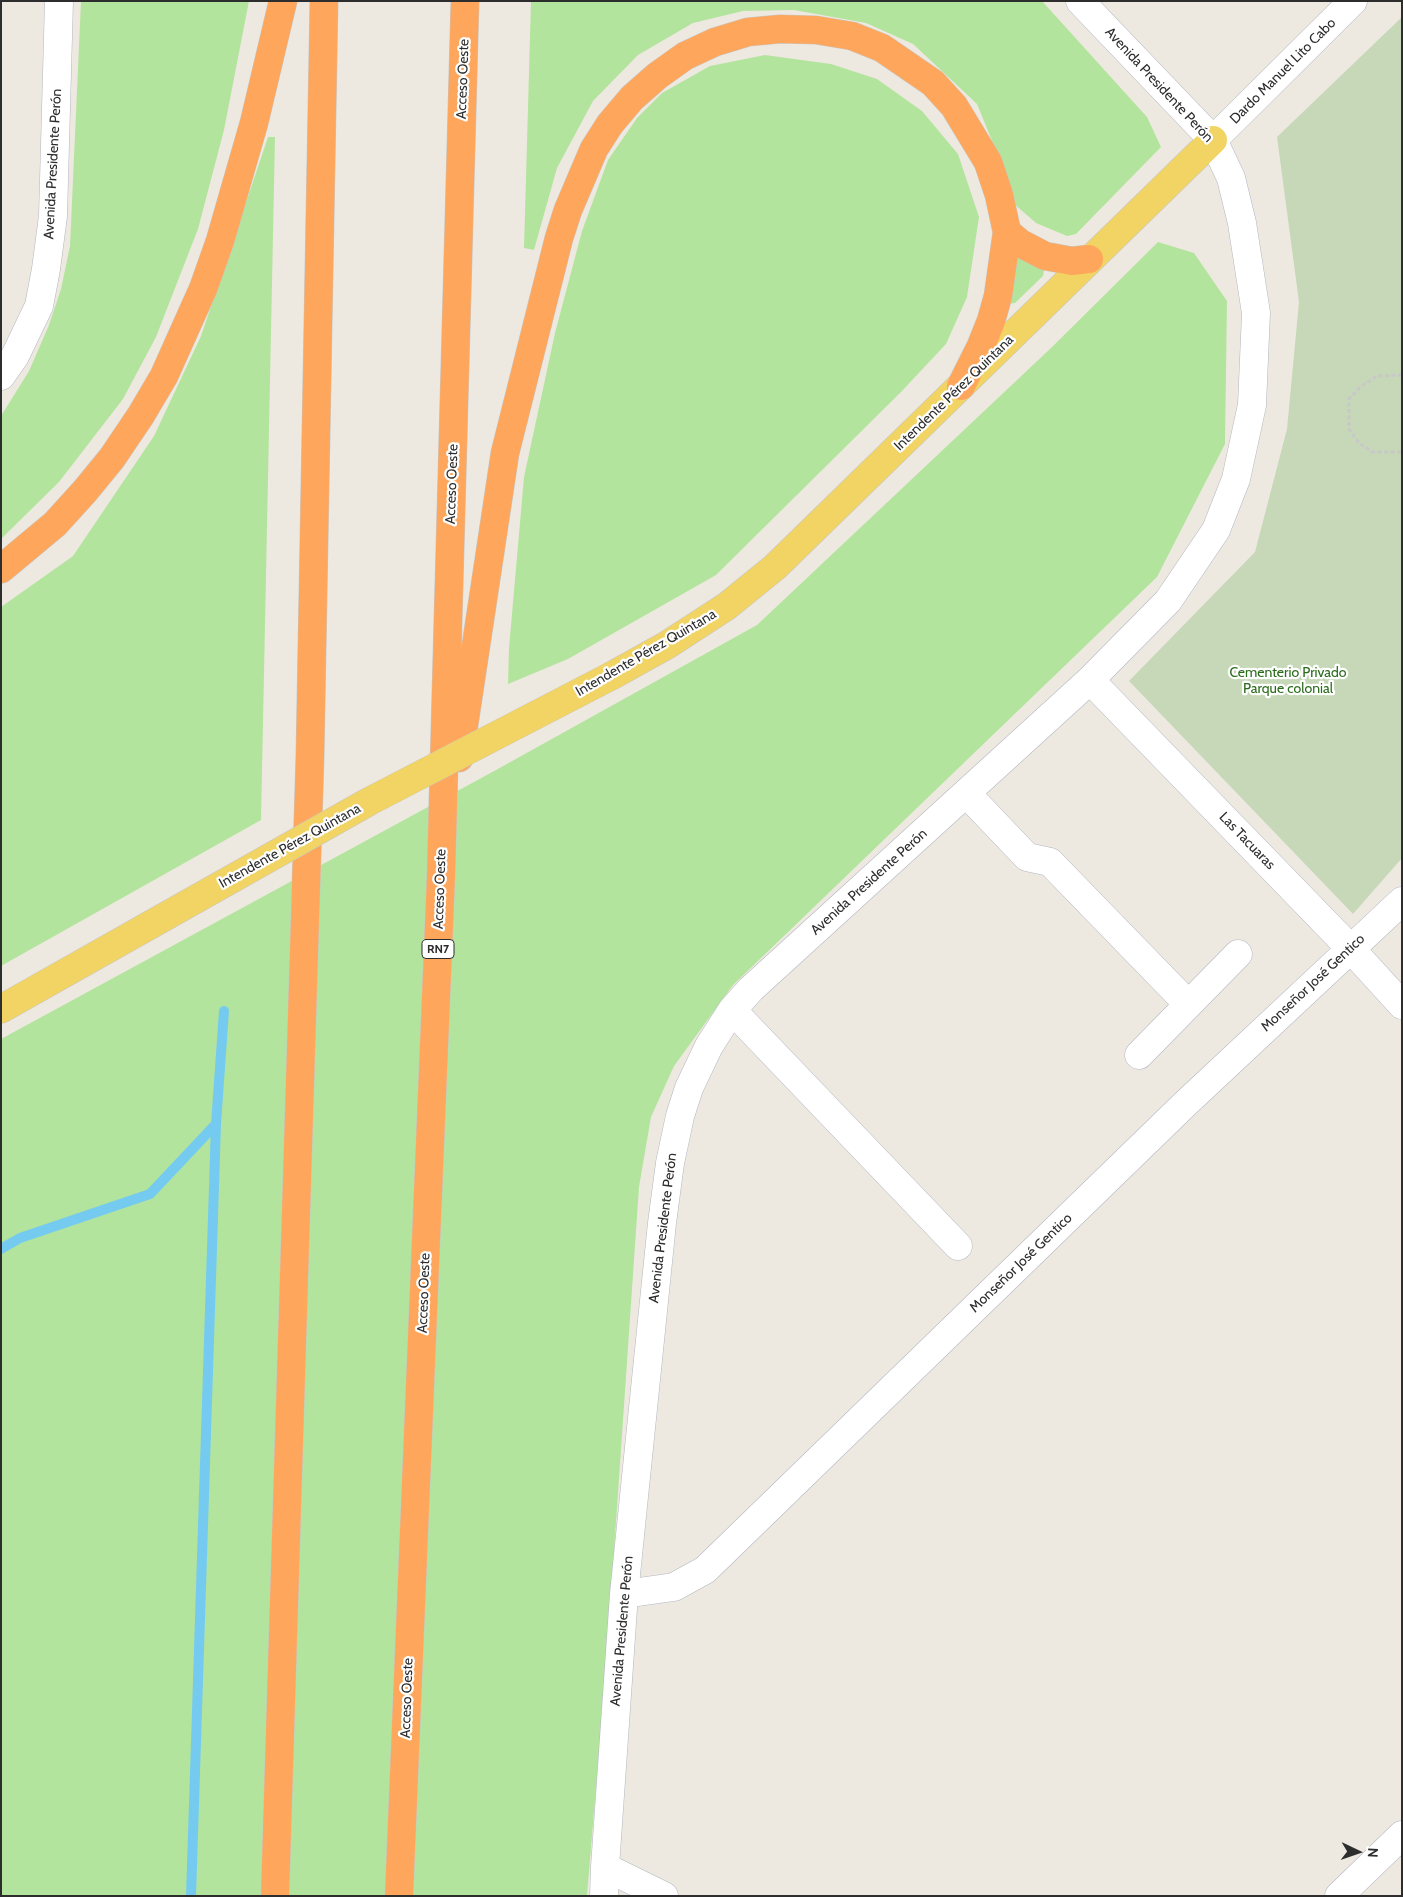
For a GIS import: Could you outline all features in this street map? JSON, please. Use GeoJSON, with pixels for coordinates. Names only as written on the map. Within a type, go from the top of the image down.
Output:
{"type":"FeatureCollection","features":[{"type":"Feature","properties":{"kind":"highway"},"geometry":{"type":"LineString","coordinates":[[1,569],[55,524],[85,491],[112,458],[142,415],[164,376],[203,289],[220,241],[254,123],[283,1]]}},
{"type":"Feature","properties":{"kind":"highway"},"geometry":{"type":"LineString","coordinates":[[275,1896],[309,776],[324,1]]}},
{"type":"Feature","properties":{"kind":"highway","name":"Acceso Oeste"},"geometry":{"type":"LineString","coordinates":[[400,1896],[441,876],[465,1]]}},
{"type":"Feature","properties":{"kind":"highway"},"geometry":{"type":"LineString","coordinates":[[441,876],[507,444],[559,238],[568,210],[594,149],[610,124],[632,98],[657,76],[685,56],[715,42],[748,32],[780,29],[816,30],[852,36],[882,48],[933,83],[954,106],[988,162],[999,195],[1007,232],[1000,287],[991,321],[961,386]]}},
{"type":"Feature","properties":{"kind":"highway"},"geometry":{"type":"LineString","coordinates":[[1007,232],[1020,243],[1045,256],[1072,261],[1089,259]]}},
{"type":"Feature","properties":{"kind":"main road","name":"Intendente Pérez Quintana"},"geometry":{"type":"LineString","coordinates":[[1,1009],[370,801],[613,675],[667,645],[727,606],[808,536],[1089,259],[1213,140]]}},
{"type":"Feature","properties":{"kind":"street","name":"Avenida Presidente Perón"},"geometry":{"type":"LineString","coordinates":[[1,376],[15,356],[39,306],[46,268],[53,216],[59,1]]}},
{"type":"Feature","properties":{"kind":"street","name":"Avenida Presidente Perón"},"geometry":{"type":"LineString","coordinates":[[604,1896],[624,1594],[662,1223],[670,1163],[680,1116],[689,1088],[709,1046],[732,1010],[751,989],[1090,680],[1168,601],[1216,530],[1236,479],[1252,405],[1256,313],[1242,222],[1231,178],[1213,140],[1080,1]]}},
{"type":"Feature","properties":{"kind":"street","name":"Dardo Manuel Lito Cabo"},"geometry":{"type":"LineString","coordinates":[[1213,140],[1353,1]]}},
{"type":"Feature","properties":{"kind":"street","name":"Las Tacuaras"},"geometry":{"type":"LineString","coordinates":[[1090,680],[1350,948],[1402,1005]]}},
{"type":"Feature","properties":{"kind":"street"},"geometry":{"type":"LineString","coordinates":[[966,794],[1027,857],[1050,862],[1188,1004]]}},
{"type":"Feature","properties":{"kind":"street","name":"Monseñor José Gentico"},"geometry":{"type":"LineString","coordinates":[[624,1594],[674,1587],[705,1570],[1185,1104],[1402,901]]}},
{"type":"Feature","properties":{"kind":"street"},"geometry":{"type":"LineString","coordinates":[[1139,1055],[1238,954]]}},
{"type":"Feature","properties":{"kind":"street"},"geometry":{"type":"LineString","coordinates":[[732,1010],[958,1246]]}},
{"type":"Feature","properties":{"kind":"street"},"geometry":{"type":"LineString","coordinates":[[1339,1896],[1402,1835]]}},
{"type":"Feature","properties":{"kind":"street"},"geometry":{"type":"LineString","coordinates":[[605,1867],[664,1896]]}},
{"type":"Feature","properties":{"kind":"path"},"geometry":{"type":"LineString","coordinates":[[1402,375],[1377,376],[1360,387],[1349,399],[1350,429],[1359,443],[1373,452],[1402,452]]}},
{"type":"Feature","properties":{"kind":"green space"},"geometry":{"type":"Polygon","coordinates":[[[81,1],[249,1],[224,130],[198,229],[156,337],[123,399],[59,482],[1,539],[1,416],[29,371],[49,325],[61,289],[70,246],[81,1]]]}},
{"type":"Feature","properties":{"kind":"green space"},"geometry":{"type":"Polygon","coordinates":[[[531,1],[1042,1],[1147,117],[1161,147],[1076,234],[1067,236],[1036,223],[1013,203],[999,158],[977,104],[913,44],[866,23],[794,10],[743,11],[693,23],[638,55],[593,101],[557,168],[534,250],[524,248],[531,1]]]}},
{"type":"Feature","properties":{"kind":"green space","name":"Cementerio Privado Parque colonial"},"geometry":{"type":"Polygon","coordinates":[[[1402,17],[1402,858],[1353,914],[1129,681],[1255,552],[1287,429],[1299,302],[1277,137],[1402,17]]]}},
{"type":"Feature","properties":{"kind":"green space"},"geometry":{"type":"Polygon","coordinates":[[[765,55],[831,64],[877,79],[922,111],[958,154],[979,217],[967,297],[946,344],[901,392],[716,575],[568,659],[508,684],[509,648],[524,477],[555,333],[582,231],[608,160],[637,118],[662,93],[710,66],[765,55]]]}},
{"type":"Feature","properties":{"kind":"green space"},"geometry":{"type":"Polygon","coordinates":[[[268,137],[275,137],[261,820],[1,966],[1,607],[73,556],[154,436],[201,336],[268,137]]]}},
{"type":"Feature","properties":{"kind":"green space"},"geometry":{"type":"Polygon","coordinates":[[[1158,242],[1194,253],[1227,301],[1225,444],[1157,577],[733,985],[674,1066],[651,1117],[639,1187],[606,1668],[587,1896],[1,1896],[1,1039],[496,770],[757,625],[1051,348],[1158,242]]]}},
{"type":"Feature","properties":{"kind":"green space"},"geometry":{"type":"Polygon","coordinates":[[[1014,253],[1044,270],[1043,276],[1015,303],[1008,304],[1014,253]]]}},
{"type":"Feature","properties":{"kind":"waterway"},"geometry":{"type":"LineString","coordinates":[[191,1896],[216,1124],[224,1011]]}},
{"type":"Feature","properties":{"kind":"waterway"},"geometry":{"type":"LineString","coordinates":[[1,1249],[20,1238],[150,1194],[216,1124]]}}]}
